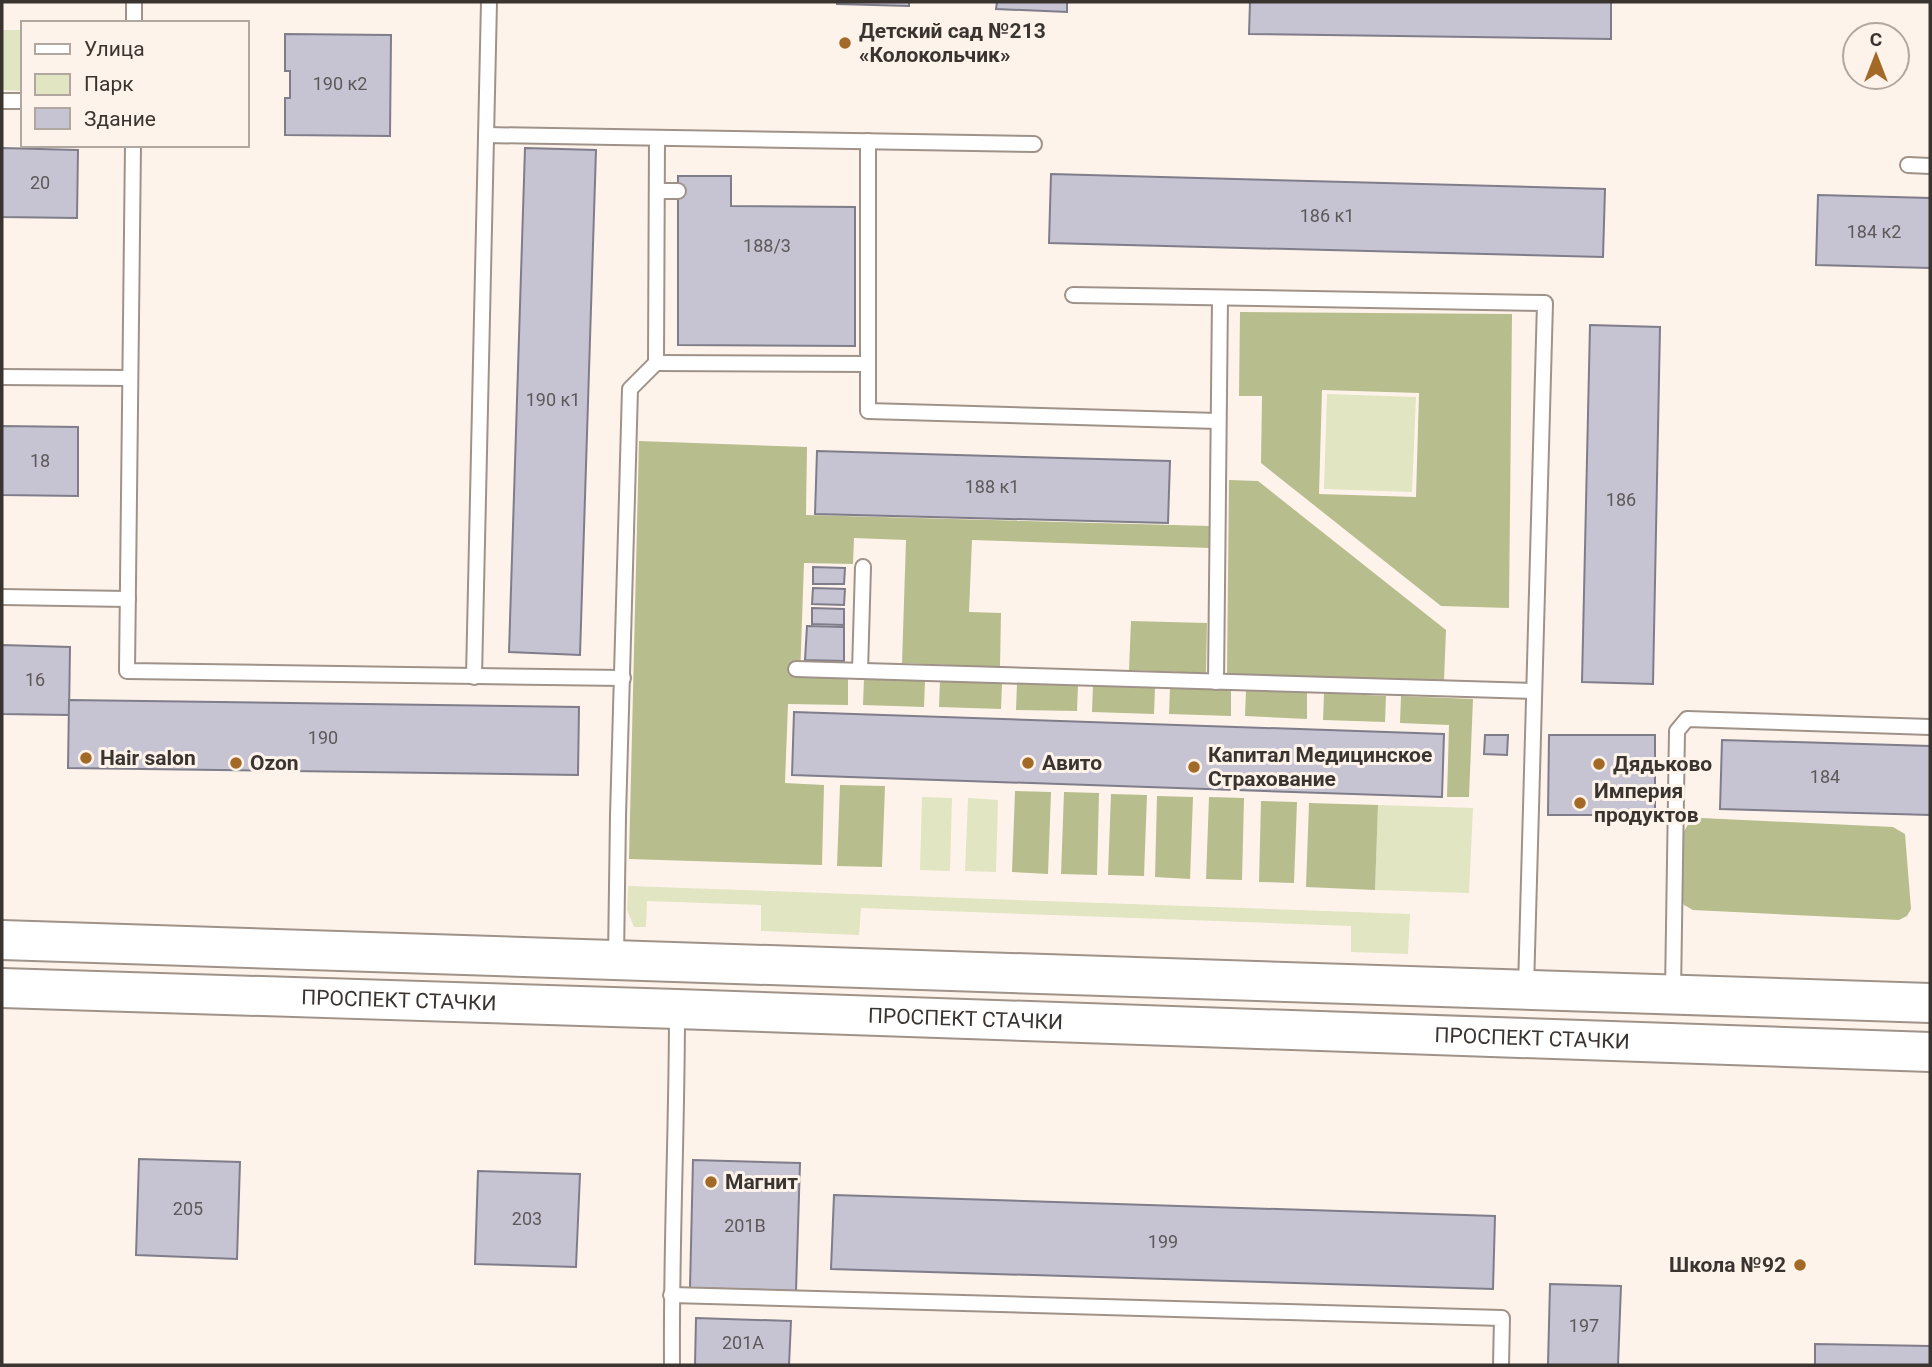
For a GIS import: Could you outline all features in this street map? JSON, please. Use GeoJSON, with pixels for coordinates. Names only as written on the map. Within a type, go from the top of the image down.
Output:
{"type":"FeatureCollection","features":[{"type":"Feature","properties":{"kind":"main road"},"geometry":{"type":"LineString","coordinates":[[2,940],[1930,1003]]}},
{"type":"Feature","properties":{"kind":"main road","name":"ПРОСПЕКТ СТАЧКИ"},"geometry":{"type":"LineString","coordinates":[[2,988],[1930,1052]]}},
{"type":"Feature","properties":{"kind":"main road"},"geometry":{"type":"LineString","coordinates":[[1730,1045],[1732,996]]}},
{"type":"Feature","properties":{"kind":"lane"},"geometry":{"type":"LineString","coordinates":[[134,2],[134,21]]}},
{"type":"Feature","properties":{"kind":"lane"},"geometry":{"type":"LineString","coordinates":[[474,677],[489,2]]}},
{"type":"Feature","properties":{"kind":"lane"},"geometry":{"type":"LineString","coordinates":[[2,101],[21,101]]}},
{"type":"Feature","properties":{"kind":"lane"},"geometry":{"type":"LineString","coordinates":[[486,135],[1034,144]]}},
{"type":"Feature","properties":{"kind":"lane"},"geometry":{"type":"LineString","coordinates":[[656,363],[657,138]]}},
{"type":"Feature","properties":{"kind":"lane"},"geometry":{"type":"LineString","coordinates":[[868,141],[868,411],[1218,421]]}},
{"type":"Feature","properties":{"kind":"lane"},"geometry":{"type":"LineString","coordinates":[[133,147],[127,671],[623,678]]}},
{"type":"Feature","properties":{"kind":"lane"},"geometry":{"type":"LineString","coordinates":[[1908,165],[1930,166]]}},
{"type":"Feature","properties":{"kind":"lane"},"geometry":{"type":"LineString","coordinates":[[657,191],[678,191]]}},
{"type":"Feature","properties":{"kind":"lane"},"geometry":{"type":"LineString","coordinates":[[1073,295],[1545,303],[1526,990]]}},
{"type":"Feature","properties":{"kind":"lane"},"geometry":{"type":"LineString","coordinates":[[1216,682],[1220,298]]}},
{"type":"Feature","properties":{"kind":"lane"},"geometry":{"type":"LineString","coordinates":[[616,959],[629,389],[656,363],[868,364]]}},
{"type":"Feature","properties":{"kind":"lane"},"geometry":{"type":"LineString","coordinates":[[2,377],[130,378]]}},
{"type":"Feature","properties":{"kind":"lane"},"geometry":{"type":"LineString","coordinates":[[860,671],[863,567]]}},
{"type":"Feature","properties":{"kind":"lane"},"geometry":{"type":"LineString","coordinates":[[2,597],[128,599]]}},
{"type":"Feature","properties":{"kind":"lane"},"geometry":{"type":"LineString","coordinates":[[796,669],[1533,691]]}},
{"type":"Feature","properties":{"kind":"lane"},"geometry":{"type":"LineString","coordinates":[[1673,994],[1677,732],[1687,719],[1930,727]]}},
{"type":"Feature","properties":{"kind":"lane"},"geometry":{"type":"LineString","coordinates":[[672,1365],[677,1009]]}},
{"type":"Feature","properties":{"kind":"lane"},"geometry":{"type":"LineString","coordinates":[[671,1295],[1502,1318],[1500,1365]]}},
{"type":"Feature","properties":{"kind":"green space"},"geometry":{"type":"Polygon","coordinates":[[[2,30],[21,30],[21,91],[2,90],[2,30]]]}},
{"type":"Feature","properties":{"kind":"green space"},"geometry":{"type":"Polygon","coordinates":[[[1240,312],[1512,314],[1509,608],[1441,606],[1261,463],[1262,396],[1239,396],[1240,312]],[[1322,390],[1319,494],[1416,497],[1419,393],[1322,390]]]}},
{"type":"Feature","properties":{"kind":"green space"},"geometry":{"type":"Polygon","coordinates":[[[1327,394],[1416,397],[1412,492],[1324,489],[1327,394]]]}},
{"type":"Feature","properties":{"kind":"green space"},"geometry":{"type":"Polygon","coordinates":[[[639,441],[807,447],[806,515],[1210,526],[1210,548],[972,540],[969,612],[1001,613],[1000,667],[902,663],[906,540],[854,538],[853,564],[804,563],[800,677],[848,678],[848,705],[788,704],[785,783],[824,785],[822,865],[629,859],[639,441]]]}},
{"type":"Feature","properties":{"kind":"green space"},"geometry":{"type":"Polygon","coordinates":[[[1229,480],[1258,481],[1446,630],[1444,681],[1227,674],[1229,480]]]}},
{"type":"Feature","properties":{"kind":"green space"},"geometry":{"type":"Polygon","coordinates":[[[1131,621],[1207,623],[1206,673],[1129,670],[1131,621]]]}},
{"type":"Feature","properties":{"kind":"green space"},"geometry":{"type":"Polygon","coordinates":[[[864,678],[925,681],[924,707],[863,705],[864,678]]]}},
{"type":"Feature","properties":{"kind":"green space"},"geometry":{"type":"Polygon","coordinates":[[[940,681],[1002,683],[1001,709],[939,707],[940,681]]]}},
{"type":"Feature","properties":{"kind":"green space"},"geometry":{"type":"Polygon","coordinates":[[[1017,683],[1078,685],[1077,711],[1016,710],[1017,683]]]}},
{"type":"Feature","properties":{"kind":"green space"},"geometry":{"type":"Polygon","coordinates":[[[1093,685],[1155,688],[1154,714],[1092,712],[1093,685]]]}},
{"type":"Feature","properties":{"kind":"green space"},"geometry":{"type":"Polygon","coordinates":[[[1170,688],[1231,690],[1231,716],[1169,714],[1170,688]]]}},
{"type":"Feature","properties":{"kind":"green space"},"geometry":{"type":"Polygon","coordinates":[[[1246,690],[1307,693],[1307,719],[1245,716],[1246,690]]]}},
{"type":"Feature","properties":{"kind":"green space"},"geometry":{"type":"Polygon","coordinates":[[[1324,693],[1386,696],[1385,722],[1323,720],[1324,693]]]}},
{"type":"Feature","properties":{"kind":"green space"},"geometry":{"type":"Polygon","coordinates":[[[1401,696],[1473,699],[1469,797],[1447,797],[1449,725],[1400,723],[1401,696]]]}},
{"type":"Feature","properties":{"kind":"green space"},"geometry":{"type":"Polygon","coordinates":[[[840,785],[885,786],[882,867],[837,866],[840,785]]]}},
{"type":"Feature","properties":{"kind":"green space"},"geometry":{"type":"Polygon","coordinates":[[[1015,791],[1051,792],[1048,874],[1012,872],[1015,791]]]}},
{"type":"Feature","properties":{"kind":"green space"},"geometry":{"type":"Polygon","coordinates":[[[1064,792],[1099,793],[1097,875],[1061,874],[1064,792]]]}},
{"type":"Feature","properties":{"kind":"green space"},"geometry":{"type":"Polygon","coordinates":[[[1111,794],[1147,795],[1144,876],[1108,875],[1111,794]]]}},
{"type":"Feature","properties":{"kind":"green space"},"geometry":{"type":"Polygon","coordinates":[[[1157,796],[1193,797],[1190,879],[1155,877],[1157,796]]]}},
{"type":"Feature","properties":{"kind":"green space"},"geometry":{"type":"Polygon","coordinates":[[[922,797],[952,798],[950,871],[920,870],[922,797]]]}},
{"type":"Feature","properties":{"kind":"green space"},"geometry":{"type":"Polygon","coordinates":[[[1209,797],[1244,798],[1242,880],[1206,879],[1209,797]]]}},
{"type":"Feature","properties":{"kind":"green space"},"geometry":{"type":"Polygon","coordinates":[[[968,798],[998,800],[996,872],[965,871],[968,798]]]}},
{"type":"Feature","properties":{"kind":"green space"},"geometry":{"type":"Polygon","coordinates":[[[1261,801],[1297,802],[1294,883],[1259,882],[1261,801]]]}},
{"type":"Feature","properties":{"kind":"green space"},"geometry":{"type":"Polygon","coordinates":[[[1309,803],[1378,805],[1375,890],[1306,887],[1309,803]]]}},
{"type":"Feature","properties":{"kind":"green space"},"geometry":{"type":"Polygon","coordinates":[[[1378,805],[1473,808],[1469,893],[1375,890],[1378,805]]]}},
{"type":"Feature","properties":{"kind":"green space"},"geometry":{"type":"Polygon","coordinates":[[[1702,818],[1893,827],[1905,834],[1911,909],[1907,916],[1899,920],[1693,910],[1684,905],[1681,898],[1683,833],[1690,821],[1702,818]]]}},
{"type":"Feature","properties":{"kind":"green space"},"geometry":{"type":"Polygon","coordinates":[[[628,886],[1410,914],[1408,954],[1351,952],[1351,926],[861,908],[859,935],[761,931],[761,905],[647,901],[646,927],[634,927],[627,910],[628,886]]]}},
{"type":"Feature","properties":{"kind":"building"},"geometry":{"type":"Polygon","coordinates":[[[909,2],[909,6],[837,4],[909,2]]]}},
{"type":"Feature","properties":{"kind":"building"},"geometry":{"type":"Polygon","coordinates":[[[997,2],[1067,2],[1067,12],[996,9],[997,2]]]}},
{"type":"Feature","properties":{"kind":"building"},"geometry":{"type":"Polygon","coordinates":[[[1250,2],[1611,2],[1611,39],[1249,34],[1250,2]]]}},
{"type":"Feature","properties":{"kind":"building"},"geometry":{"type":"Polygon","coordinates":[[[285,34],[391,35],[390,136],[285,135],[285,98],[290,98],[290,71],[285,71],[285,34]]]}},
{"type":"Feature","properties":{"kind":"building"},"geometry":{"type":"Polygon","coordinates":[[[2,148],[78,150],[77,218],[2,217],[2,148]]]}},
{"type":"Feature","properties":{"kind":"building"},"geometry":{"type":"Polygon","coordinates":[[[525,148],[596,150],[580,655],[509,652],[525,148]]]}},
{"type":"Feature","properties":{"kind":"building"},"geometry":{"type":"Polygon","coordinates":[[[1051,174],[1605,189],[1603,257],[1049,243],[1051,174]]]}},
{"type":"Feature","properties":{"kind":"building"},"geometry":{"type":"Polygon","coordinates":[[[678,176],[731,176],[731,206],[855,207],[855,346],[678,345],[678,176]]]}},
{"type":"Feature","properties":{"kind":"building"},"geometry":{"type":"Polygon","coordinates":[[[1818,195],[1930,198],[1930,268],[1816,265],[1818,195]]]}},
{"type":"Feature","properties":{"kind":"building"},"geometry":{"type":"Polygon","coordinates":[[[1590,325],[1660,327],[1653,684],[1582,682],[1590,325]]]}},
{"type":"Feature","properties":{"kind":"building"},"geometry":{"type":"Polygon","coordinates":[[[2,426],[78,427],[78,496],[2,495],[2,426]]]}},
{"type":"Feature","properties":{"kind":"building"},"geometry":{"type":"Polygon","coordinates":[[[817,451],[1170,461],[1168,523],[815,514],[817,451]]]}},
{"type":"Feature","properties":{"kind":"building"},"geometry":{"type":"Polygon","coordinates":[[[813,567],[845,568],[844,584],[813,584],[813,567]]]}},
{"type":"Feature","properties":{"kind":"building"},"geometry":{"type":"Polygon","coordinates":[[[813,588],[845,589],[844,605],[812,604],[813,588]]]}},
{"type":"Feature","properties":{"kind":"building"},"geometry":{"type":"Polygon","coordinates":[[[812,608],[844,609],[844,625],[812,624],[812,608]]]}},
{"type":"Feature","properties":{"kind":"building"},"geometry":{"type":"Polygon","coordinates":[[[807,626],[844,627],[844,661],[805,660],[807,626]]]}},
{"type":"Feature","properties":{"kind":"building"},"geometry":{"type":"Polygon","coordinates":[[[2,645],[70,647],[69,715],[2,714],[2,645]]]}},
{"type":"Feature","properties":{"kind":"building"},"geometry":{"type":"Polygon","coordinates":[[[69,700],[579,707],[578,775],[68,768],[69,700]]]}},
{"type":"Feature","properties":{"kind":"building"},"geometry":{"type":"Polygon","coordinates":[[[794,712],[1444,734],[1442,797],[792,775],[794,712]]]}},
{"type":"Feature","properties":{"kind":"building"},"geometry":{"type":"Polygon","coordinates":[[[1485,735],[1508,735],[1507,755],[1484,754],[1485,735]]]}},
{"type":"Feature","properties":{"kind":"building"},"geometry":{"type":"Polygon","coordinates":[[[1549,735],[1655,735],[1655,815],[1634,822],[1621,822],[1601,815],[1548,815],[1549,735]]]}},
{"type":"Feature","properties":{"kind":"building"},"geometry":{"type":"Polygon","coordinates":[[[1722,740],[1930,746],[1930,815],[1720,809],[1722,740]]]}},
{"type":"Feature","properties":{"kind":"building"},"geometry":{"type":"Polygon","coordinates":[[[139,1159],[240,1162],[237,1259],[136,1255],[139,1159]]]}},
{"type":"Feature","properties":{"kind":"building"},"geometry":{"type":"Polygon","coordinates":[[[693,1160],[800,1163],[796,1291],[690,1288],[693,1160]]]}},
{"type":"Feature","properties":{"kind":"building"},"geometry":{"type":"Polygon","coordinates":[[[478,1171],[580,1174],[576,1267],[475,1264],[478,1171]]]}},
{"type":"Feature","properties":{"kind":"building"},"geometry":{"type":"Polygon","coordinates":[[[834,1195],[1495,1216],[1493,1289],[831,1269],[834,1195]]]}},
{"type":"Feature","properties":{"kind":"building"},"geometry":{"type":"Polygon","coordinates":[[[1550,1284],[1621,1286],[1618,1365],[1548,1365],[1550,1284]]]}},
{"type":"Feature","properties":{"kind":"building"},"geometry":{"type":"Polygon","coordinates":[[[696,1318],[791,1321],[789,1365],[695,1365],[696,1318]]]}},
{"type":"Feature","properties":{"kind":"building"},"geometry":{"type":"Polygon","coordinates":[[[1815,1344],[1930,1346],[1930,1365],[1815,1365],[1815,1344]]]}},
{"type":"Feature","properties":{"kind":"place","name":"Детский сад №213 «Колокольчик»"},"geometry":{"type":"Point","coordinates":[845,43]}},
{"type":"Feature","properties":{"kind":"place","name":"Hair salon"},"geometry":{"type":"Point","coordinates":[86,758]}},
{"type":"Feature","properties":{"kind":"place","name":"Ozon"},"geometry":{"type":"Point","coordinates":[236,763]}},
{"type":"Feature","properties":{"kind":"place","name":"Авито"},"geometry":{"type":"Point","coordinates":[1028,763]}},
{"type":"Feature","properties":{"kind":"place","name":"Дядьково"},"geometry":{"type":"Point","coordinates":[1599,764]}},
{"type":"Feature","properties":{"kind":"place","name":"Капитал Медицинское Страхование"},"geometry":{"type":"Point","coordinates":[1194,767]}},
{"type":"Feature","properties":{"kind":"place","name":"Империя продуктов"},"geometry":{"type":"Point","coordinates":[1580,803]}},
{"type":"Feature","properties":{"kind":"place","name":"Магнит"},"geometry":{"type":"Point","coordinates":[711,1182]}},
{"type":"Feature","properties":{"kind":"place","name":"Школа №92"},"geometry":{"type":"Point","coordinates":[1800,1265]}}]}
